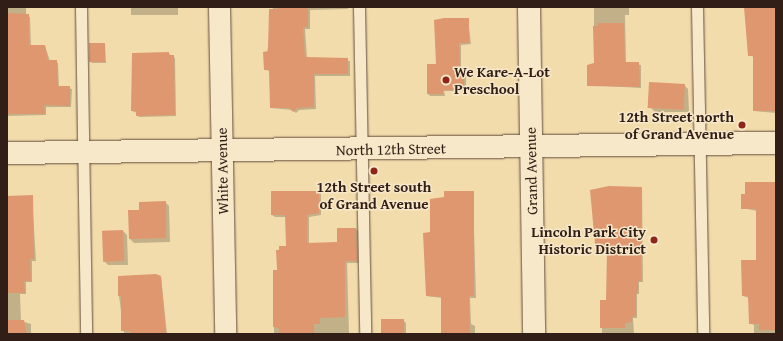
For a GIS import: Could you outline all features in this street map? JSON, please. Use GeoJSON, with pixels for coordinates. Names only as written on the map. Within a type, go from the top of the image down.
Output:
{"type":"FeatureCollection","features":[{"type":"Feature","properties":{"kind":"main road","name":"Grand Avenue"},"geometry":{"type":"LineString","coordinates":[[529,7],[534,334]]}},
{"type":"Feature","properties":{"kind":"main road","name":"North 12th Street"},"geometry":{"type":"LineString","coordinates":[[7,153],[222,149],[361,150],[776,143]]}},
{"type":"Feature","properties":{"kind":"street","name":"White Avenue"},"geometry":{"type":"LineString","coordinates":[[219,7],[225,334]]}},
{"type":"Feature","properties":{"kind":"lane"},"geometry":{"type":"LineString","coordinates":[[81,7],[86,334]]}},
{"type":"Feature","properties":{"kind":"lane"},"geometry":{"type":"LineString","coordinates":[[359,7],[365,334]]}},
{"type":"Feature","properties":{"kind":"lane"},"geometry":{"type":"LineString","coordinates":[[697,7],[703,334]]}},
{"type":"Feature","properties":{"kind":"building"},"geometry":{"type":"Polygon","coordinates":[[[278,7],[308,7],[308,27],[303,27],[305,57],[348,58],[348,74],[314,74],[314,107],[297,108],[293,112],[289,108],[270,108],[269,70],[264,70],[263,52],[268,51],[269,9],[278,9],[278,7]]]}},
{"type":"Feature","properties":{"kind":"building"},"geometry":{"type":"Polygon","coordinates":[[[744,7],[776,7],[776,111],[753,111],[753,56],[748,56],[744,7]]]}},
{"type":"Feature","properties":{"kind":"building"},"geometry":{"type":"Polygon","coordinates":[[[7,13],[29,14],[29,45],[45,45],[48,60],[57,60],[58,86],[70,86],[70,106],[44,105],[45,114],[7,114],[7,13]]]}},
{"type":"Feature","properties":{"kind":"building"},"geometry":{"type":"Polygon","coordinates":[[[444,18],[469,18],[469,43],[459,43],[460,71],[464,71],[464,90],[443,90],[443,94],[427,94],[427,64],[436,64],[434,20],[444,18]]]}},
{"type":"Feature","properties":{"kind":"building"},"geometry":{"type":"Polygon","coordinates":[[[598,23],[624,23],[625,62],[639,62],[640,87],[587,86],[587,65],[594,63],[593,26],[598,26],[598,23]]]}},
{"type":"Feature","properties":{"kind":"building"},"geometry":{"type":"Polygon","coordinates":[[[89,43],[105,43],[105,62],[89,62],[89,43]]]}},
{"type":"Feature","properties":{"kind":"building"},"geometry":{"type":"Polygon","coordinates":[[[169,52],[169,55],[174,55],[175,115],[136,116],[136,111],[131,111],[132,53],[169,52]]]}},
{"type":"Feature","properties":{"kind":"building"},"geometry":{"type":"Polygon","coordinates":[[[649,82],[685,84],[684,110],[648,108],[649,82]]]}},
{"type":"Feature","properties":{"kind":"building"},"geometry":{"type":"Polygon","coordinates":[[[745,182],[776,182],[776,330],[759,330],[759,324],[749,324],[748,296],[742,296],[741,260],[756,260],[756,209],[741,209],[741,194],[745,194],[745,182]]]}},
{"type":"Feature","properties":{"kind":"building"},"geometry":{"type":"Polygon","coordinates":[[[609,186],[642,187],[641,281],[638,281],[638,293],[636,293],[636,316],[632,317],[632,322],[625,323],[625,328],[600,328],[600,300],[606,300],[607,250],[597,251],[597,244],[595,244],[590,190],[609,186]]]}},
{"type":"Feature","properties":{"kind":"building"},"geometry":{"type":"Polygon","coordinates":[[[271,191],[319,191],[319,213],[307,215],[307,243],[337,242],[337,228],[356,228],[357,261],[345,261],[345,317],[320,318],[320,324],[314,324],[314,333],[279,333],[279,328],[273,327],[273,270],[277,270],[276,250],[279,250],[279,246],[286,246],[285,215],[271,215],[271,191]]]}},
{"type":"Feature","properties":{"kind":"building"},"geometry":{"type":"Polygon","coordinates":[[[444,191],[474,191],[474,296],[469,296],[470,334],[441,334],[441,297],[426,296],[423,233],[430,232],[430,199],[444,197],[444,191]]]}},
{"type":"Feature","properties":{"kind":"building"},"geometry":{"type":"Polygon","coordinates":[[[33,195],[34,259],[30,259],[31,281],[24,281],[25,293],[7,293],[7,196],[33,195]]]}},
{"type":"Feature","properties":{"kind":"building"},"geometry":{"type":"Polygon","coordinates":[[[166,201],[166,238],[129,239],[128,210],[139,210],[139,202],[166,201]]]}},
{"type":"Feature","properties":{"kind":"building"},"geometry":{"type":"Polygon","coordinates":[[[123,230],[124,261],[103,262],[102,231],[123,230]]]}},
{"type":"Feature","properties":{"kind":"building"},"geometry":{"type":"Polygon","coordinates":[[[156,274],[161,276],[166,334],[130,334],[130,331],[121,331],[121,296],[118,296],[118,276],[156,274]]]}},
{"type":"Feature","properties":{"kind":"building"},"geometry":{"type":"Polygon","coordinates":[[[381,319],[404,319],[404,334],[381,334],[381,319]]]}},
{"type":"Feature","properties":{"kind":"building"},"geometry":{"type":"Polygon","coordinates":[[[7,320],[24,320],[27,334],[7,334],[7,320]]]}},
{"type":"Feature","properties":{"kind":"place","name":"We Kare-A-Lot Preschool"},"geometry":{"type":"Point","coordinates":[446,80]}},
{"type":"Feature","properties":{"kind":"place","name":"12th Street north of Grand Avenue"},"geometry":{"type":"Point","coordinates":[742,125]}},
{"type":"Feature","properties":{"kind":"place","name":"12th Street south of Grand Avenue"},"geometry":{"type":"Point","coordinates":[374,171]}},
{"type":"Feature","properties":{"kind":"place","name":"Lincoln Park City Historic District"},"geometry":{"type":"Point","coordinates":[654,240]}}]}
